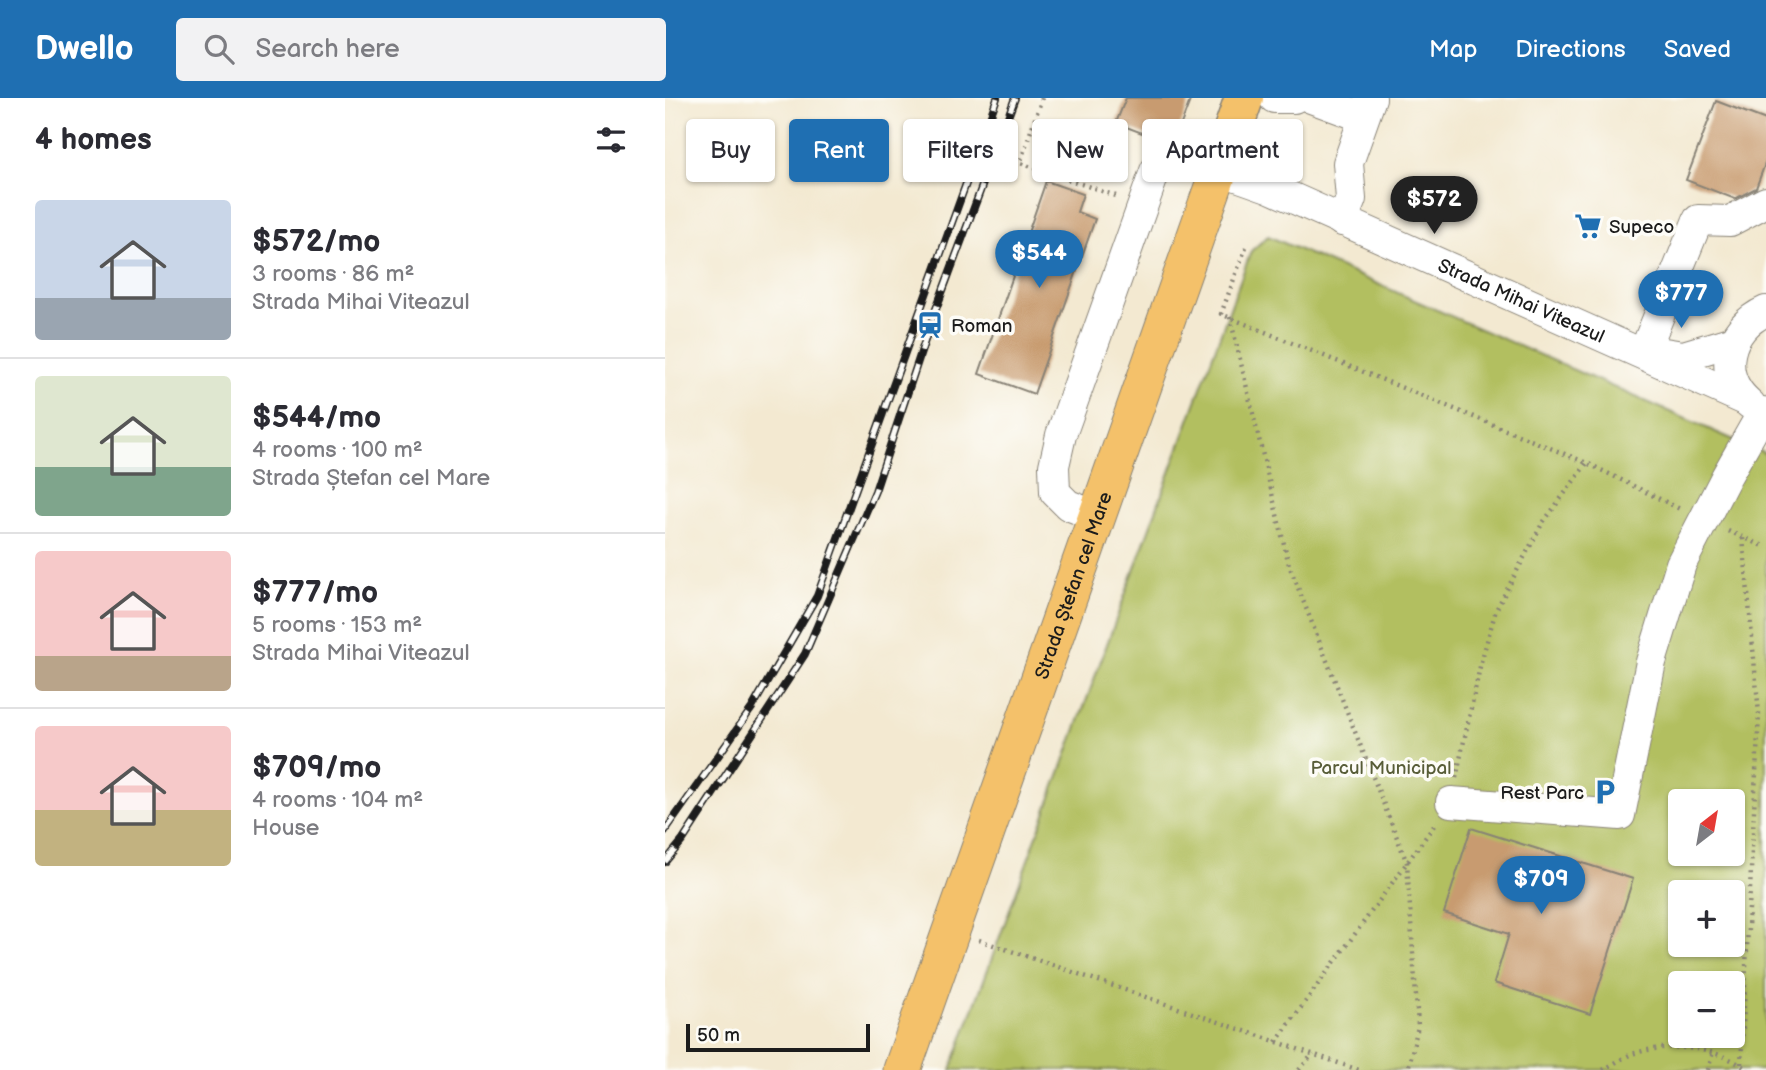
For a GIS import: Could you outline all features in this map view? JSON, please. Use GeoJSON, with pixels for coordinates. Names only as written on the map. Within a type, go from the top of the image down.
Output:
{"type":"FeatureCollection","features":[{"type":"Feature","properties":{"kind":"highway","name":"Strada Ștefan cel Mare"},"geometry":{"type":"LineString","coordinates":[[1237,119],[1244,98]]}},
{"type":"Feature","properties":{"kind":"main road","name":"Strada Ștefan cel Mare"},"geometry":{"type":"LineString","coordinates":[[902,1070],[1215,182]]}},
{"type":"Feature","properties":{"kind":"street"},"geometry":{"type":"LineString","coordinates":[[1274,98],[1294,98]]}},
{"type":"Feature","properties":{"kind":"street"},"geometry":{"type":"LineString","coordinates":[[1311,98],[1367,108],[1348,163],[1351,199],[1342,221]]}},
{"type":"Feature","properties":{"kind":"street","name":"Strada Mihai Viteazul"},"geometry":{"type":"LineString","coordinates":[[1096,516],[1068,505],[1055,492],[1054,466],[1061,435],[1151,182]]}},
{"type":"Feature","properties":{"kind":"street","name":"Strada Mihai Viteazul"},"geometry":{"type":"LineString","coordinates":[[1254,182],[1638,349],[1758,408]]}},
{"type":"Feature","properties":{"kind":"street"},"geometry":{"type":"LineString","coordinates":[[1638,349],[1698,220],[1730,221],[1766,202]]}},
{"type":"Feature","properties":{"kind":"street"},"geometry":{"type":"LineString","coordinates":[[1451,802],[1620,814],[1651,662],[1681,564],[1758,408],[1736,387],[1730,372],[1729,356],[1733,341],[1742,327],[1762,313]]}},
{"type":"Feature","properties":{"kind":"street","name":"Strada Mihai Viteazul"},"geometry":{"type":"LineString","coordinates":[[1638,349],[1683,356],[1733,341]]}},
{"type":"Feature","properties":{"kind":"path"},"geometry":{"type":"LineString","coordinates":[[1042,98],[1020,163],[1090,187]]}},
{"type":"Feature","properties":{"kind":"path"},"geometry":{"type":"LineString","coordinates":[[1246,247],[1221,314],[1587,463],[1702,520],[1766,547]]}},
{"type":"Feature","properties":{"kind":"path"},"geometry":{"type":"LineString","coordinates":[[1230,317],[1289,565],[1407,863],[1418,1026],[1408,1070]]}},
{"type":"Feature","properties":{"kind":"path"},"geometry":{"type":"LineString","coordinates":[[1276,1042],[1451,802],[1481,662],[1496,610],[1542,524],[1587,463]]}},
{"type":"Feature","properties":{"kind":"path"},"geometry":{"type":"LineString","coordinates":[[1741,1064],[1759,714],[1743,537]]}},
{"type":"Feature","properties":{"kind":"path"},"geometry":{"type":"LineString","coordinates":[[951,931],[1359,1070]]}},
{"type":"Feature","properties":{"kind":"path"},"geometry":{"type":"LineString","coordinates":[[1603,1070],[1631,1055],[1671,1047],[1713,1052],[1741,1064],[1748,1070]]}},
{"type":"Feature","properties":{"kind":"path"},"geometry":{"type":"LineString","coordinates":[[1708,1070],[1713,1052]]}},
{"type":"Feature","properties":{"kind":"path"},"geometry":{"type":"LineString","coordinates":[[1299,1070],[1313,1054]]}},
{"type":"Feature","properties":{"kind":"green space","name":"Parcul Municipal"},"geometry":{"type":"Polygon","coordinates":[[[1268,236],[1766,454],[1766,1070],[951,1070],[1251,251],[1268,236]]]}},
{"type":"Feature","properties":{"kind":"building"},"geometry":{"type":"Polygon","coordinates":[[[1126,98],[1191,98],[1183,119],[1142,119],[1142,133],[1128,128],[1128,119],[1118,119],[1126,98]]]}},
{"type":"Feature","properties":{"kind":"building"},"geometry":{"type":"Polygon","coordinates":[[[1716,101],[1766,120],[1766,161],[1756,188],[1735,199],[1686,180],[1716,101]]]}},
{"type":"Feature","properties":{"kind":"building"},"geometry":{"type":"Polygon","coordinates":[[[1046,182],[1083,194],[1077,212],[1095,219],[1034,394],[979,374],[1046,182]]]}},
{"type":"Feature","properties":{"kind":"building"},"geometry":{"type":"Polygon","coordinates":[[[1471,828],[1633,879],[1590,1014],[1494,983],[1509,934],[1444,913],[1471,828]]]}},
{"type":"Feature","properties":{"kind":"railway"},"geometry":{"type":"LineString","coordinates":[[665,831],[752,708],[817,596],[997,98]]}},
{"type":"Feature","properties":{"kind":"railway"},"geometry":{"type":"LineString","coordinates":[[665,862],[683,840],[805,654],[875,491],[930,325],[1015,98]]}},
{"type":"Feature","properties":{"kind":"place","name":"Supeco"},"geometry":{"type":"Point","coordinates":[1588,226]}},
{"type":"Feature","properties":{"kind":"place","name":"Roman"},"geometry":{"type":"Point","coordinates":[930,325]}},
{"type":"Feature","properties":{"kind":"place","name":"Rest Parc"},"geometry":{"type":"Point","coordinates":[1605,792]}}]}
